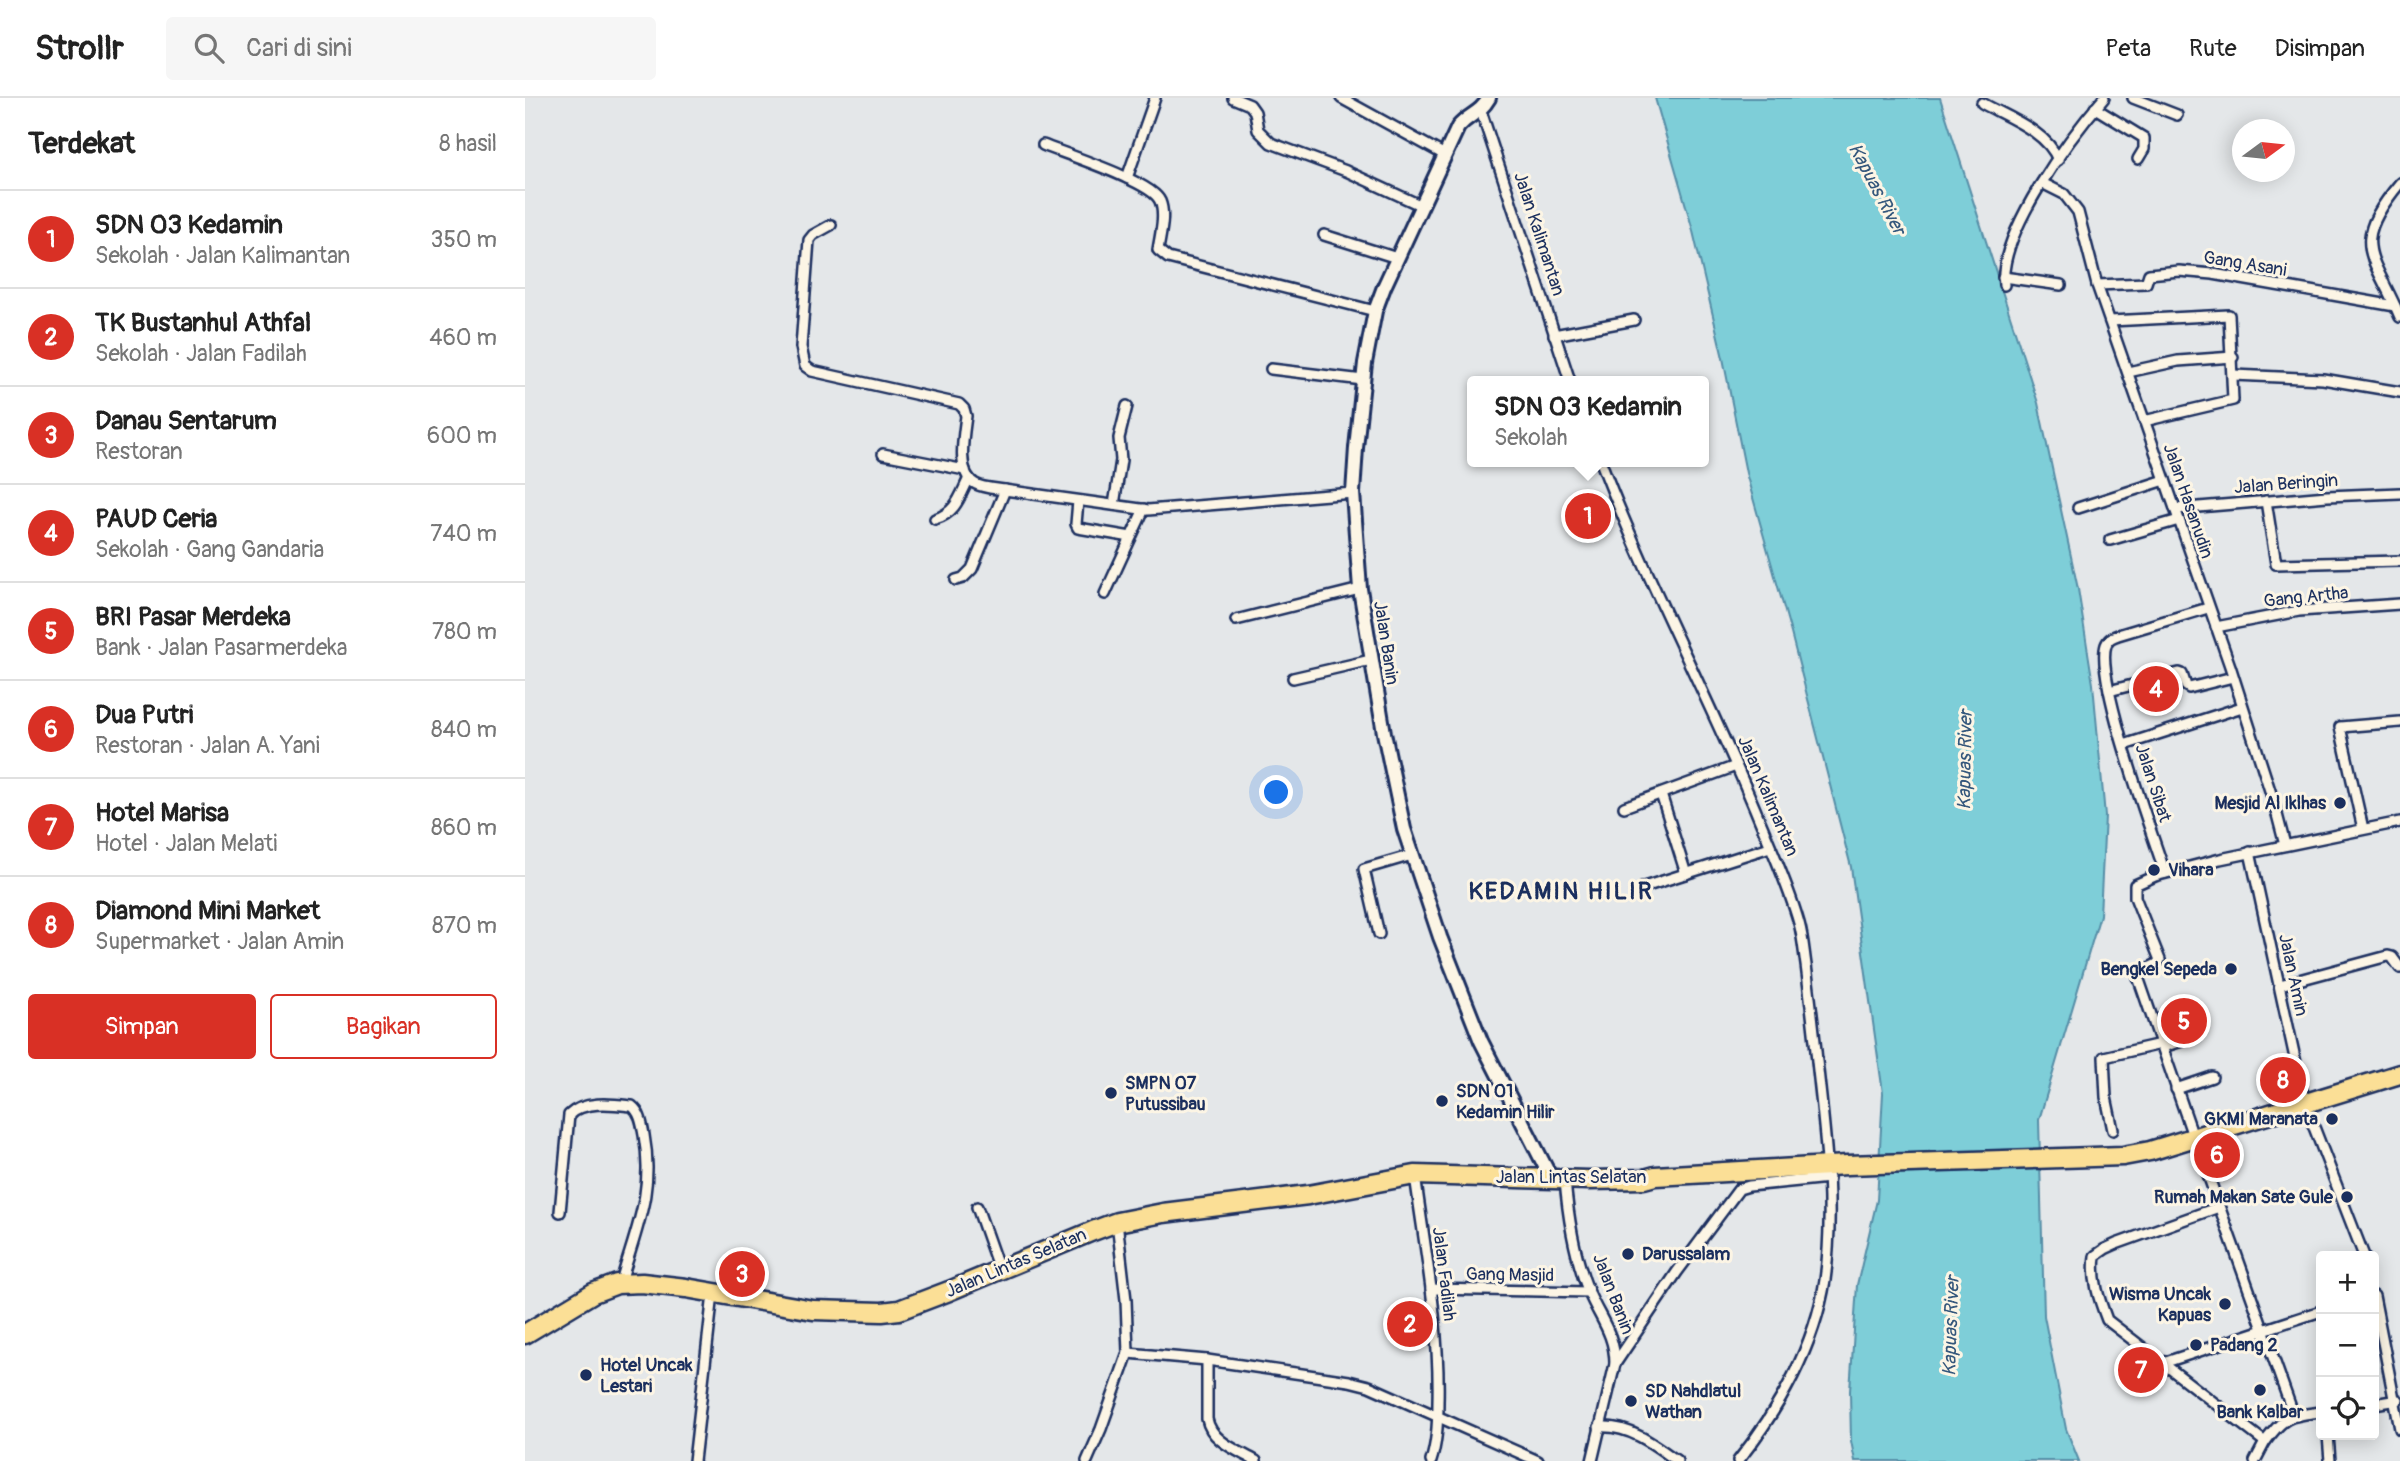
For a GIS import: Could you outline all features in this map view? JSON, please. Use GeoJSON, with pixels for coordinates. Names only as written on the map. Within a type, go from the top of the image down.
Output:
{"type":"FeatureCollection","features":[{"type":"Feature","properties":{"kind":"highway","name":"Jalan Lintas Selatan"},"geometry":{"type":"LineString","coordinates":[[525,1324],[598,1281],[623,1275],[665,1278],[812,1301],[883,1304],[916,1296],[996,1261],[1117,1223],[1163,1213],[1415,1175],[1563,1177],[1650,1173],[1655,1176],[1828,1172],[1847,1165],[2123,1156],[2150,1151],[2400,1074]]}},
{"type":"Feature","properties":{"kind":"highway","name":"Jalan Lintas Selatan"},"geometry":{"type":"LineString","coordinates":[[525,1334],[593,1293],[617,1284],[653,1284],[813,1310],[891,1311],[949,1292],[1089,1224],[1130,1212],[1281,1195],[1412,1167],[1563,1177]]}},
{"type":"Feature","properties":{"kind":"street"},"geometry":{"type":"LineString","coordinates":[[1127,178],[1155,98]]}},
{"type":"Feature","properties":{"kind":"street"},"geometry":{"type":"LineString","coordinates":[[1233,98],[1250,105],[1255,112],[1258,130],[1271,143],[1346,171],[1422,206]]}},
{"type":"Feature","properties":{"kind":"street"},"geometry":{"type":"LineString","coordinates":[[1341,98],[1445,155]]}},
{"type":"Feature","properties":{"kind":"street"},"geometry":{"type":"LineString","coordinates":[[1481,111],[1489,98]]}},
{"type":"Feature","properties":{"kind":"street"},"geometry":{"type":"LineString","coordinates":[[2061,285],[2003,281],[2007,253],[2017,226],[2042,183],[2103,98]]}},
{"type":"Feature","properties":{"kind":"street"},"geometry":{"type":"LineString","coordinates":[[2133,98],[2177,116]]}},
{"type":"Feature","properties":{"kind":"street"},"geometry":{"type":"LineString","coordinates":[[1982,103],[2039,137],[2055,153],[2058,160]]}},
{"type":"Feature","properties":{"kind":"street"},"geometry":{"type":"LineString","coordinates":[[2095,108],[2144,138],[2144,149],[2139,159]]}},
{"type":"Feature","properties":{"kind":"street","name":"Jalan Banin"},"geometry":{"type":"LineString","coordinates":[[1481,111],[1465,119],[1458,127],[1375,311],[1363,380],[1353,493],[1360,590],[1396,792],[1412,855],[1440,937],[1481,1041],[1563,1177],[1581,1269],[1615,1348],[1615,1364],[1592,1461]]}},
{"type":"Feature","properties":{"kind":"street","name":"Jalan Kalimantan"},"geometry":{"type":"LineString","coordinates":[[1481,111],[1568,376]]}},
{"type":"Feature","properties":{"kind":"street"},"geometry":{"type":"LineString","coordinates":[[1043,145],[1127,178],[1154,192],[1159,198],[1162,211],[1158,250],[1168,258],[1375,311]]}},
{"type":"Feature","properties":{"kind":"street","name":"Jalan Hasanudin"},"geometry":{"type":"LineString","coordinates":[[2042,183],[2064,194],[2078,212],[2097,285],[2233,677],[2285,845]]}},
{"type":"Feature","properties":{"kind":"street"},"geometry":{"type":"LineString","coordinates":[[2400,183],[2378,212],[2368,239],[2375,264],[2400,317]]}},
{"type":"Feature","properties":{"kind":"street"},"geometry":{"type":"LineString","coordinates":[[831,225],[809,240],[801,347],[805,366],[812,371],[959,404],[966,416],[962,459],[967,474],[974,483],[1144,509],[1353,493]]}},
{"type":"Feature","properties":{"kind":"street"},"geometry":{"type":"LineString","coordinates":[[1324,235],[1397,258]]}},
{"type":"Feature","properties":{"kind":"street","name":"Gang Asani"},"geometry":{"type":"LineString","coordinates":[[2097,285],[2146,283],[2150,274],[2196,272],[2395,306]]}},
{"type":"Feature","properties":{"kind":"street"},"geometry":{"type":"LineString","coordinates":[[2110,321],[2229,315],[2233,400],[2144,421]]}},
{"type":"Feature","properties":{"kind":"street"},"geometry":{"type":"LineString","coordinates":[[1554,335],[1634,320]]}},
{"type":"Feature","properties":{"kind":"street"},"geometry":{"type":"LineString","coordinates":[[2128,372],[2178,361],[2232,357]]}},
{"type":"Feature","properties":{"kind":"street"},"geometry":{"type":"LineString","coordinates":[[1271,369],[1363,380]]}},
{"type":"Feature","properties":{"kind":"street"},"geometry":{"type":"LineString","coordinates":[[2233,375],[2323,379],[2400,392]]}},
{"type":"Feature","properties":{"kind":"street"},"geometry":{"type":"LineString","coordinates":[[1114,505],[1121,460],[1119,438],[1126,406]]}},
{"type":"Feature","properties":{"kind":"street"},"geometry":{"type":"LineString","coordinates":[[883,454],[967,474]]}},
{"type":"Feature","properties":{"kind":"street","name":"Jalan Kalimantan"},"geometry":{"type":"LineString","coordinates":[[1603,467],[1736,766],[1801,926],[1828,1172],[1829,1222],[1824,1282],[1811,1334],[1799,1362],[1780,1398],[1738,1461]]}},
{"type":"Feature","properties":{"kind":"street"},"geometry":{"type":"LineString","coordinates":[[935,519],[954,508],[967,474]]}},
{"type":"Feature","properties":{"kind":"street"},"geometry":{"type":"LineString","coordinates":[[2078,508],[2165,480]]}},
{"type":"Feature","properties":{"kind":"street"},"geometry":{"type":"LineString","coordinates":[[956,580],[963,578],[972,569],[1006,490]]}},
{"type":"Feature","properties":{"kind":"street","name":"Jalan Beringin"},"geometry":{"type":"LineString","coordinates":[[2175,509],[2326,496],[2400,494]]}},
{"type":"Feature","properties":{"kind":"street"},"geometry":{"type":"LineString","coordinates":[[1078,501],[1078,528],[1132,537]]}},
{"type":"Feature","properties":{"kind":"street"},"geometry":{"type":"LineString","coordinates":[[2266,501],[2276,564],[2400,561]]}},
{"type":"Feature","properties":{"kind":"street"},"geometry":{"type":"LineString","coordinates":[[1105,594],[1144,509]]}},
{"type":"Feature","properties":{"kind":"street"},"geometry":{"type":"LineString","coordinates":[[2110,540],[2179,520]]}},
{"type":"Feature","properties":{"kind":"street"},"geometry":{"type":"LineString","coordinates":[[1236,620],[1360,590]]}},
{"type":"Feature","properties":{"kind":"street","name":"Gang Artha"},"geometry":{"type":"LineString","coordinates":[[2215,627],[2299,611],[2400,604]]}},
{"type":"Feature","properties":{"kind":"street","name":"Jalan Sibat"},"geometry":{"type":"LineString","coordinates":[[2165,873],[2109,691],[2104,660],[2106,646],[2112,638],[2208,608]]}},
{"type":"Feature","properties":{"kind":"street"},"geometry":{"type":"LineString","coordinates":[[1293,678],[1371,660]]}},
{"type":"Feature","properties":{"kind":"street"},"geometry":{"type":"LineString","coordinates":[[2109,691],[2179,673],[2189,688],[2233,677]]}},
{"type":"Feature","properties":{"kind":"street"},"geometry":{"type":"LineString","coordinates":[[2124,745],[2242,707]]}},
{"type":"Feature","properties":{"kind":"street"},"geometry":{"type":"LineString","coordinates":[[2363,829],[2340,727],[2400,723]]}},
{"type":"Feature","properties":{"kind":"street"},"geometry":{"type":"LineString","coordinates":[[1624,807],[1736,766]]}},
{"type":"Feature","properties":{"kind":"street"},"geometry":{"type":"LineString","coordinates":[[1661,794],[1686,874]]}},
{"type":"Feature","properties":{"kind":"street"},"geometry":{"type":"LineString","coordinates":[[2192,1130],[2138,977],[2141,971],[2157,964],[2159,956],[2134,889],[2141,881],[2165,873],[2250,852],[2400,822]]}},
{"type":"Feature","properties":{"kind":"street"},"geometry":{"type":"LineString","coordinates":[[1644,887],[1770,847]]}},
{"type":"Feature","properties":{"kind":"street","name":"Jalan Amin"},"geometry":{"type":"LineString","coordinates":[[2250,852],[2305,1104],[2362,1251]]}},
{"type":"Feature","properties":{"kind":"street"},"geometry":{"type":"LineString","coordinates":[[1378,934],[1363,872],[1366,868],[1412,855]]}},
{"type":"Feature","properties":{"kind":"street"},"geometry":{"type":"LineString","coordinates":[[2280,985],[2388,956],[2400,968]]}},
{"type":"Feature","properties":{"kind":"street"},"geometry":{"type":"LineString","coordinates":[[2113,1130],[2106,1097],[2103,1057],[2162,1046],[2197,1036]]}},
{"type":"Feature","properties":{"kind":"street"},"geometry":{"type":"LineString","coordinates":[[2176,1089],[2212,1077]]}},
{"type":"Feature","properties":{"kind":"street"},"geometry":{"type":"LineString","coordinates":[[560,1212],[569,1115],[582,1106],[632,1106],[641,1117],[649,1171],[647,1191],[623,1275]]}},
{"type":"Feature","properties":{"kind":"street"},"geometry":{"type":"LineString","coordinates":[[2197,1144],[2294,1416]]}},
{"type":"Feature","properties":{"kind":"street"},"geometry":{"type":"LineString","coordinates":[[1615,1364],[1677,1272],[1739,1189],[1828,1172]]}},
{"type":"Feature","properties":{"kind":"street","name":"Jalan Fadilah"},"geometry":{"type":"LineString","coordinates":[[1415,1175],[1431,1289],[1439,1375],[1438,1416],[1431,1461]]}},
{"type":"Feature","properties":{"kind":"street"},"geometry":{"type":"LineString","coordinates":[[977,1207],[996,1261]]}},
{"type":"Feature","properties":{"kind":"street"},"geometry":{"type":"LineString","coordinates":[[2219,1207],[2116,1244],[2095,1256],[2093,1271],[2097,1295],[2107,1320],[2265,1442]]}},
{"type":"Feature","properties":{"kind":"street"},"geometry":{"type":"LineString","coordinates":[[1087,1461],[1128,1353],[1126,1300],[1117,1223]]}},
{"type":"Feature","properties":{"kind":"street","name":"Gang Masjid"},"geometry":{"type":"LineString","coordinates":[[1431,1289],[1589,1292]]}},
{"type":"Feature","properties":{"kind":"street"},"geometry":{"type":"LineString","coordinates":[[694,1461],[713,1294]]}},
{"type":"Feature","properties":{"kind":"street"},"geometry":{"type":"LineString","coordinates":[[2163,1363],[2316,1313]]}},
{"type":"Feature","properties":{"kind":"street"},"geometry":{"type":"LineString","coordinates":[[2378,1314],[2398,1401],[2400,1429]]}},
{"type":"Feature","properties":{"kind":"street"},"geometry":{"type":"LineString","coordinates":[[1128,1353],[1207,1360],[1349,1381],[1438,1416],[1538,1461]]}},
{"type":"Feature","properties":{"kind":"street"},"geometry":{"type":"LineString","coordinates":[[1207,1360],[1209,1429],[1226,1444],[1256,1461]]}},
{"type":"Feature","properties":{"kind":"street"},"geometry":{"type":"LineString","coordinates":[[2379,1403],[2398,1401]]}},
{"type":"Feature","properties":{"kind":"street"},"geometry":{"type":"LineString","coordinates":[[2255,1461],[2279,1424],[2294,1416],[2316,1413]]}},
{"type":"Feature","properties":{"kind":"street"},"geometry":{"type":"LineString","coordinates":[[1599,1427],[1612,1426],[1631,1432],[1677,1461]]}},
{"type":"Feature","properties":{"kind":"street"},"geometry":{"type":"LineString","coordinates":[[2328,1440],[2330,1461]]}},
{"type":"Feature","properties":{"kind":"water","name":"Kapuas River"},"geometry":{"type":"Polygon","coordinates":[[[1655,98],[1940,98],[2038,403],[2078,589],[2093,684],[2105,816],[2100,915],[2039,1120],[2044,1316],[2066,1429],[2079,1461],[1855,1461],[1851,1441],[1850,1391],[1857,1285],[1877,1200],[1883,1093],[1851,867],[1791,633],[1746,473],[1723,358],[1692,227],[1655,98]]]}},
{"type":"Feature","properties":{"kind":"place","name":"SDN 03 Kedamin"},"geometry":{"type":"Point","coordinates":[1588,516]}},
{"type":"Feature","properties":{"kind":"place","name":"PAUD Ceria"},"geometry":{"type":"Point","coordinates":[2156,689]}},
{"type":"Feature","properties":{"kind":"place","name":"Mesjid Al Iklhas"},"geometry":{"type":"Point","coordinates":[2340,803]}},
{"type":"Feature","properties":{"kind":"place","name":"Vihara"},"geometry":{"type":"Point","coordinates":[2154,870]}},
{"type":"Feature","properties":{"kind":"place","name":"Bengkel Sepeda"},"geometry":{"type":"Point","coordinates":[2231,969]}},
{"type":"Feature","properties":{"kind":"place","name":"BRI Pasar Merdeka"},"geometry":{"type":"Point","coordinates":[2184,1021]}},
{"type":"Feature","properties":{"kind":"place","name":"Diamond Mini Market"},"geometry":{"type":"Point","coordinates":[2283,1080]}},
{"type":"Feature","properties":{"kind":"place","name":"SMPN 07 Putussibau"},"geometry":{"type":"Point","coordinates":[1111,1093]}},
{"type":"Feature","properties":{"kind":"place","name":"SDN 01 Kedamin Hilir"},"geometry":{"type":"Point","coordinates":[1442,1101]}},
{"type":"Feature","properties":{"kind":"place","name":"GKMI Maranata"},"geometry":{"type":"Point","coordinates":[2332,1119]}},
{"type":"Feature","properties":{"kind":"place","name":"Dua Putri"},"geometry":{"type":"Point","coordinates":[2217,1155]}},
{"type":"Feature","properties":{"kind":"place","name":"Rumah Makan Sate Gule"},"geometry":{"type":"Point","coordinates":[2347,1197]}},
{"type":"Feature","properties":{"kind":"place","name":"Darussalam"},"geometry":{"type":"Point","coordinates":[1628,1254]}},
{"type":"Feature","properties":{"kind":"place","name":"Danau Sentarum"},"geometry":{"type":"Point","coordinates":[742,1274]}},
{"type":"Feature","properties":{"kind":"place","name":"Wisma Uncak Kapuas"},"geometry":{"type":"Point","coordinates":[2225,1304]}},
{"type":"Feature","properties":{"kind":"place","name":"TK Bustanhul Athfal"},"geometry":{"type":"Point","coordinates":[1410,1324]}},
{"type":"Feature","properties":{"kind":"place","name":"Padang 2"},"geometry":{"type":"Point","coordinates":[2196,1345]}},
{"type":"Feature","properties":{"kind":"place","name":"Hotel Marisa"},"geometry":{"type":"Point","coordinates":[2141,1370]}},
{"type":"Feature","properties":{"kind":"place","name":"Hotel Uncak Lestari"},"geometry":{"type":"Point","coordinates":[586,1375]}},
{"type":"Feature","properties":{"kind":"place","name":"Bank Kalbar"},"geometry":{"type":"Point","coordinates":[2260,1390]}},
{"type":"Feature","properties":{"kind":"place","name":"SD Nahdlatul Wathan"},"geometry":{"type":"Point","coordinates":[1631,1401]}},
{"type":"Feature","properties":{"kind":"district","name":"KEDAMIN HILIR"},"geometry":{"type":"Point","coordinates":[1561,891]}}]}
